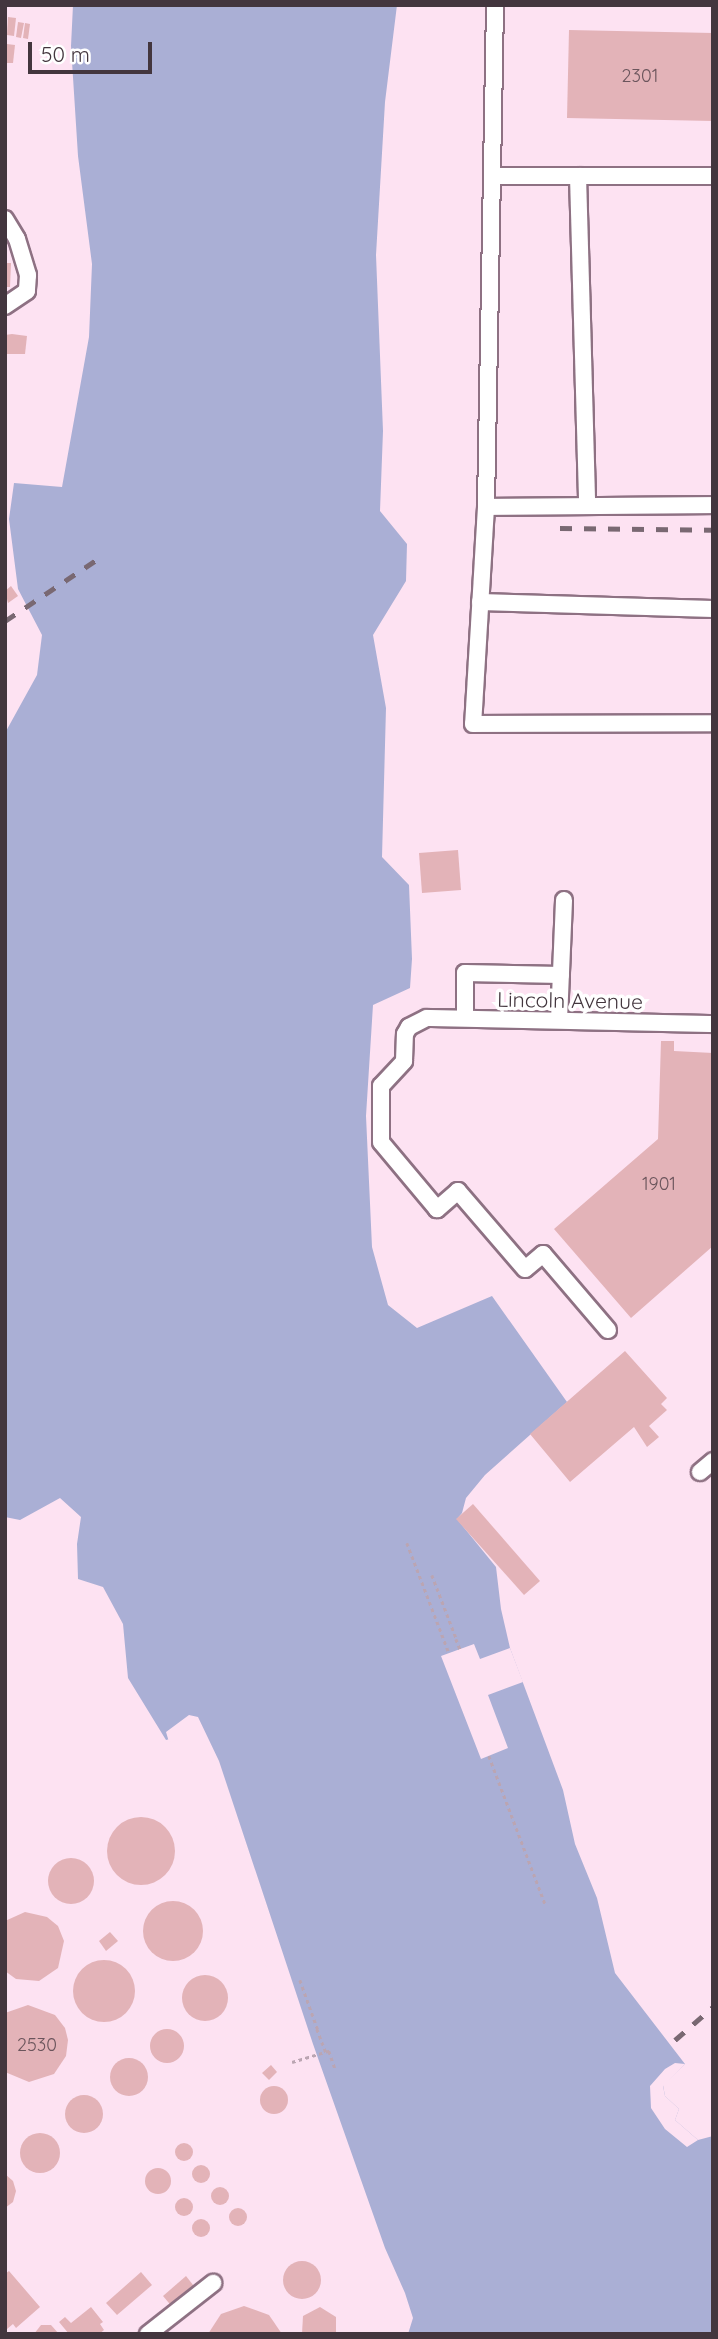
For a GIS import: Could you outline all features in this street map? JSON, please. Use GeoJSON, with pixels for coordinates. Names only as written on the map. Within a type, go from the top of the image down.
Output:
{"type":"FeatureCollection","features":[{"type":"Feature","properties":{"kind":"street"},"geometry":{"type":"LineString","coordinates":[[495,5],[486,507],[473,724],[713,723]]}},
{"type":"Feature","properties":{"kind":"street"},"geometry":{"type":"LineString","coordinates":[[492,176],[713,176]]}},
{"type":"Feature","properties":{"kind":"street"},"geometry":{"type":"LineString","coordinates":[[578,176],[587,506]]}},
{"type":"Feature","properties":{"kind":"street"},"geometry":{"type":"LineString","coordinates":[[5,219],[17,239],[28,275],[27,291],[5,306]]}},
{"type":"Feature","properties":{"kind":"street"},"geometry":{"type":"LineString","coordinates":[[486,507],[713,505]]}},
{"type":"Feature","properties":{"kind":"street"},"geometry":{"type":"LineString","coordinates":[[480,602],[713,609]]}},
{"type":"Feature","properties":{"kind":"street"},"geometry":{"type":"LineString","coordinates":[[559,1020],[564,900]]}},
{"type":"Feature","properties":{"kind":"street"},"geometry":{"type":"LineString","coordinates":[[465,1018],[465,974],[561,975]]}},
{"type":"Feature","properties":{"kind":"street","name":"Lincoln Avenue"},"geometry":{"type":"LineString","coordinates":[[608,1331],[543,1254],[526,1269],[458,1191],[437,1209],[381,1142],[381,1086],[404,1061],[405,1034],[409,1027],[427,1017],[713,1024]]}},
{"type":"Feature","properties":{"kind":"street"},"geometry":{"type":"LineString","coordinates":[[148,2334],[214,2283]]}},
{"type":"Feature","properties":{"kind":"path"},"geometry":{"type":"LineString","coordinates":[[407,1543],[449,1653]]}},
{"type":"Feature","properties":{"kind":"path"},"geometry":{"type":"LineString","coordinates":[[432,1575],[460,1649]]}},
{"type":"Feature","properties":{"kind":"path"},"geometry":{"type":"LineString","coordinates":[[448,1617],[457,1640]]}},
{"type":"Feature","properties":{"kind":"path"},"geometry":{"type":"LineString","coordinates":[[489,1756],[546,1906]]}},
{"type":"Feature","properties":{"kind":"path"},"geometry":{"type":"LineString","coordinates":[[300,1980],[318,2030]]}},
{"type":"Feature","properties":{"kind":"path"},"geometry":{"type":"LineString","coordinates":[[315,2022],[335,2068]]}},
{"type":"Feature","properties":{"kind":"path"},"geometry":{"type":"LineString","coordinates":[[292,2062],[328,2051]]}},
{"type":"Feature","properties":{"kind":"water"},"geometry":{"type":"Polygon","coordinates":[[[73,5],[397,5],[385,102],[376,255],[383,431],[380,511],[407,544],[406,581],[373,635],[386,708],[382,857],[409,885],[412,959],[410,988],[373,1005],[366,1116],[372,1247],[388,1305],[417,1328],[492,1296],[567,1402],[485,1475],[466,1498],[462,1513],[457,1519],[496,1567],[501,1609],[510,1648],[563,1790],[575,1844],[597,1898],[615,1973],[685,2064],[663,2085],[665,2096],[679,2109],[675,2120],[698,2140],[713,2136],[713,2334],[375,2334],[389,2322],[320,2103],[193,1756],[181,1736],[166,1740],[128,1678],[123,1624],[103,1587],[78,1579],[77,1544],[81,1517],[60,1498],[20,1520],[5,1517],[5,733],[37,675],[42,635],[18,589],[9,519],[14,483],[62,487],[89,337],[92,264],[78,156],[71,46],[73,5]]]}},
{"type":"Feature","properties":{"kind":"pier"},"geometry":{"type":"Polygon","coordinates":[[[474,1644],[480,1659],[510,1648],[523,1682],[488,1695],[508,1748],[481,1759],[441,1656],[474,1644]]]}},
{"type":"Feature","properties":{"kind":"pier"},"geometry":{"type":"Polygon","coordinates":[[[189,1715],[198,1717],[219,1761],[313,2044],[385,2248],[405,2293],[413,2318],[408,2334],[372,2334],[385,2320],[335,2156],[190,1757],[179,1740],[169,1742],[166,1732],[189,1715]]]}},
{"type":"Feature","properties":{"kind":"pier"},"geometry":{"type":"Polygon","coordinates":[[[675,2063],[685,2064],[663,2086],[665,2096],[679,2109],[675,2120],[698,2140],[687,2147],[665,2129],[651,2108],[650,2086],[665,2069],[675,2063]]]}},
{"type":"Feature","properties":{"kind":"building"},"geometry":{"type":"Polygon","coordinates":[[[8,17],[16,18],[14,36],[7,35],[8,17]]]}},
{"type":"Feature","properties":{"kind":"building"},"geometry":{"type":"Polygon","coordinates":[[[18,22],[24,23],[21,38],[16,37],[18,22]]]}},
{"type":"Feature","properties":{"kind":"building"},"geometry":{"type":"Polygon","coordinates":[[[25,23],[30,24],[28,39],[23,38],[25,23]]]}},
{"type":"Feature","properties":{"kind":"building"},"geometry":{"type":"Polygon","coordinates":[[[569,30],[713,33],[713,121],[567,118],[569,30]]]}},
{"type":"Feature","properties":{"kind":"building"},"geometry":{"type":"Polygon","coordinates":[[[7,44],[15,45],[13,63],[6,63],[7,44]]]}},
{"type":"Feature","properties":{"kind":"building"},"geometry":{"type":"Polygon","coordinates":[[[5,263],[11,263],[10,287],[5,287],[5,263]]]}},
{"type":"Feature","properties":{"kind":"building"},"geometry":{"type":"Polygon","coordinates":[[[5,335],[27,336],[25,354],[5,354],[5,335]]]}},
{"type":"Feature","properties":{"kind":"building"},"geometry":{"type":"Polygon","coordinates":[[[11,586],[18,596],[8,603],[5,591],[11,586]]]}},
{"type":"Feature","properties":{"kind":"building"},"geometry":{"type":"Polygon","coordinates":[[[458,850],[461,890],[422,893],[419,853],[458,850]]]}},
{"type":"Feature","properties":{"kind":"building"},"geometry":{"type":"Polygon","coordinates":[[[661,1041],[674,1041],[674,1051],[713,1053],[713,1246],[631,1318],[554,1229],[658,1139],[661,1041]]]}},
{"type":"Feature","properties":{"kind":"building"},"geometry":{"type":"Polygon","coordinates":[[[625,1351],[667,1398],[661,1404],[667,1410],[649,1426],[659,1437],[647,1447],[634,1427],[570,1482],[530,1434],[625,1351]]]}},
{"type":"Feature","properties":{"kind":"building"},"geometry":{"type":"Polygon","coordinates":[[[473,1504],[540,1581],[524,1595],[456,1519],[473,1504]]]}},
{"type":"Feature","properties":{"kind":"building"},"geometry":{"type":"Polygon","coordinates":[[[148,1817],[169,1832],[175,1844],[173,1864],[165,1875],[148,1885],[134,1885],[117,1875],[109,1864],[107,1844],[117,1827],[128,1819],[148,1817]]]}},
{"type":"Feature","properties":{"kind":"building"},"geometry":{"type":"Polygon","coordinates":[[[71,1858],[87,1865],[94,1881],[87,1897],[71,1904],[55,1897],[48,1881],[55,1865],[71,1858]]]}},
{"type":"Feature","properties":{"kind":"building"},"geometry":{"type":"Polygon","coordinates":[[[167,1901],[179,1901],[198,1914],[203,1931],[201,1943],[190,1956],[179,1961],[167,1961],[148,1948],[143,1937],[143,1925],[156,1906],[167,1901]]]}},
{"type":"Feature","properties":{"kind":"building"},"geometry":{"type":"Polygon","coordinates":[[[25,1912],[47,1917],[58,1926],[64,1941],[58,1968],[39,1981],[16,1979],[5,1971],[5,1921],[25,1912]]]}},
{"type":"Feature","properties":{"kind":"building"},"geometry":{"type":"Polygon","coordinates":[[[110,1932],[118,1941],[106,1951],[99,1941],[110,1932]]]}},
{"type":"Feature","properties":{"kind":"building"},"geometry":{"type":"Polygon","coordinates":[[[104,1960],[126,1969],[135,1991],[126,2013],[104,2022],[82,2013],[73,1991],[82,1969],[104,1960]]]}},
{"type":"Feature","properties":{"kind":"building"},"geometry":{"type":"Polygon","coordinates":[[[205,1975],[221,1982],[228,1998],[221,2014],[205,2021],[189,2014],[182,1998],[189,1982],[205,1975]]]}},
{"type":"Feature","properties":{"kind":"building"},"geometry":{"type":"Polygon","coordinates":[[[28,2005],[55,2015],[65,2028],[68,2040],[66,2056],[54,2074],[29,2082],[5,2072],[5,2013],[28,2005]]]}},
{"type":"Feature","properties":{"kind":"building"},"geometry":{"type":"Polygon","coordinates":[[[167,2029],[179,2034],[184,2046],[179,2058],[167,2063],[155,2058],[150,2046],[155,2034],[167,2029]]]}},
{"type":"Feature","properties":{"kind":"building"},"geometry":{"type":"Polygon","coordinates":[[[129,2058],[143,2063],[148,2077],[143,2091],[129,2096],[115,2091],[110,2077],[115,2063],[129,2058]]]}},
{"type":"Feature","properties":{"kind":"building"},"geometry":{"type":"Polygon","coordinates":[[[271,2065],[277,2072],[269,2080],[262,2073],[271,2065]]]}},
{"type":"Feature","properties":{"kind":"building"},"geometry":{"type":"Polygon","coordinates":[[[274,2086],[284,2090],[288,2100],[284,2110],[274,2114],[264,2110],[260,2100],[264,2090],[274,2086]]]}},
{"type":"Feature","properties":{"kind":"building"},"geometry":{"type":"Polygon","coordinates":[[[84,2095],[98,2100],[103,2114],[98,2128],[84,2133],[70,2128],[65,2114],[70,2100],[84,2095]]]}},
{"type":"Feature","properties":{"kind":"building"},"geometry":{"type":"Polygon","coordinates":[[[40,2133],[48,2134],[54,2139],[59,2145],[59,2161],[54,2167],[48,2172],[40,2173],[32,2172],[26,2167],[21,2161],[20,2153],[21,2145],[26,2139],[32,2134],[40,2133]]]}},
{"type":"Feature","properties":{"kind":"building"},"geometry":{"type":"Polygon","coordinates":[[[180,2143],[188,2143],[193,2152],[191,2159],[180,2161],[175,2156],[175,2148],[180,2143]]]}},
{"type":"Feature","properties":{"kind":"building"},"geometry":{"type":"Polygon","coordinates":[[[197,2165],[205,2165],[210,2174],[208,2181],[197,2183],[192,2178],[192,2170],[197,2165]]]}},
{"type":"Feature","properties":{"kind":"building"},"geometry":{"type":"Polygon","coordinates":[[[158,2168],[167,2172],[171,2181],[167,2190],[158,2194],[149,2190],[145,2181],[149,2172],[158,2168]]]}},
{"type":"Feature","properties":{"kind":"building"},"geometry":{"type":"Polygon","coordinates":[[[5,2174],[13,2181],[16,2191],[13,2202],[5,2208],[5,2174]]]}},
{"type":"Feature","properties":{"kind":"building"},"geometry":{"type":"Polygon","coordinates":[[[216,2187],[224,2187],[229,2196],[227,2203],[216,2205],[211,2200],[211,2192],[216,2187]]]}},
{"type":"Feature","properties":{"kind":"building"},"geometry":{"type":"Polygon","coordinates":[[[180,2198],[188,2198],[193,2207],[191,2214],[180,2216],[175,2211],[175,2203],[180,2198]]]}},
{"type":"Feature","properties":{"kind":"building"},"geometry":{"type":"Polygon","coordinates":[[[234,2208],[242,2208],[247,2217],[245,2224],[234,2226],[229,2221],[229,2213],[234,2208]]]}},
{"type":"Feature","properties":{"kind":"building"},"geometry":{"type":"Polygon","coordinates":[[[201,2219],[207,2222],[210,2228],[207,2234],[201,2237],[195,2234],[192,2228],[195,2222],[201,2219]]]}},
{"type":"Feature","properties":{"kind":"building"},"geometry":{"type":"Polygon","coordinates":[[[302,2261],[316,2266],[321,2280],[316,2294],[302,2299],[288,2294],[283,2280],[288,2266],[302,2261]]]}},
{"type":"Feature","properties":{"kind":"building"},"geometry":{"type":"Polygon","coordinates":[[[9,2271],[40,2307],[16,2328],[13,2324],[7,2329],[5,2274],[9,2271]]]}},
{"type":"Feature","properties":{"kind":"building"},"geometry":{"type":"Polygon","coordinates":[[[141,2272],[152,2285],[117,2315],[106,2303],[141,2272]]]}},
{"type":"Feature","properties":{"kind":"building"},"geometry":{"type":"Polygon","coordinates":[[[186,2276],[197,2290],[174,2309],[163,2296],[186,2276]]]}},
{"type":"Feature","properties":{"kind":"building"},"geometry":{"type":"Polygon","coordinates":[[[244,2306],[269,2315],[282,2334],[208,2334],[221,2314],[244,2306]]]}},
{"type":"Feature","properties":{"kind":"building"},"geometry":{"type":"Polygon","coordinates":[[[91,2307],[103,2322],[100,2324],[104,2330],[99,2334],[69,2334],[59,2322],[65,2317],[71,2323],[91,2307]]]}},
{"type":"Feature","properties":{"kind":"building"},"geometry":{"type":"Polygon","coordinates":[[[320,2307],[336,2317],[336,2334],[302,2334],[303,2316],[320,2307]]]}},
{"type":"Feature","properties":{"kind":"building"},"geometry":{"type":"Polygon","coordinates":[[[41,2325],[51,2325],[59,2334],[34,2334],[41,2325]]]}},
{"type":"Feature","properties":{"kind":"railway"},"geometry":{"type":"LineString","coordinates":[[560,528],[713,530]]}},
{"type":"Feature","properties":{"kind":"railway"},"geometry":{"type":"LineString","coordinates":[[5,621],[96,560]]}},
{"type":"Feature","properties":{"kind":"railway"},"geometry":{"type":"LineString","coordinates":[[675,2040],[713,2007]]}}]}
